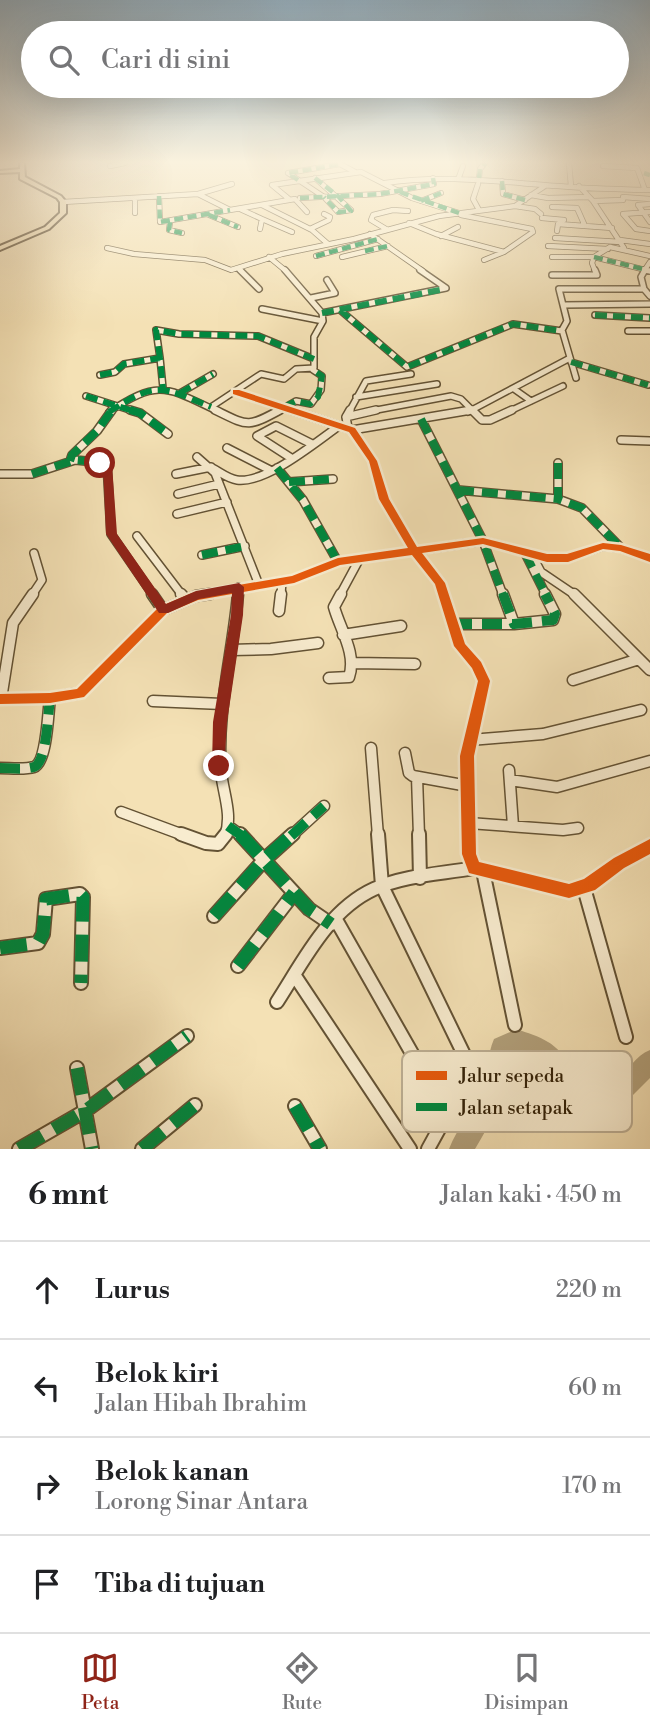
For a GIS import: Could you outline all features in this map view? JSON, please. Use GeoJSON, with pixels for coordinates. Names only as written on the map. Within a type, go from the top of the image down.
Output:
{"type":"FeatureCollection","features":[{"type":"Feature","properties":{"kind":"main road"},"geometry":{"type":"LineString","coordinates":[[0,246],[42,228],[53,217]]}},
{"type":"Feature","properties":{"kind":"main road"},"geometry":{"type":"LineString","coordinates":[[0,246],[35,234],[57,222],[61,217]]}},
{"type":"Feature","properties":{"kind":"street"},"geometry":{"type":"LineString","coordinates":[[159,217],[159,220],[170,222],[200,217]]}},
{"type":"Feature","properties":{"kind":"street"},"geometry":{"type":"LineString","coordinates":[[213,217],[238,227]]}},
{"type":"Feature","properties":{"kind":"street"},"geometry":{"type":"LineString","coordinates":[[257,217],[292,232]]}},
{"type":"Feature","properties":{"kind":"street"},"geometry":{"type":"LineString","coordinates":[[285,217],[310,229],[328,244]]}},
{"type":"Feature","properties":{"kind":"street"},"geometry":{"type":"LineString","coordinates":[[310,229],[329,220],[329,217]]}},
{"type":"Feature","properties":{"kind":"street"},"geometry":{"type":"LineString","coordinates":[[372,217],[371,220],[386,229]]}},
{"type":"Feature","properties":{"kind":"street"},"geometry":{"type":"LineString","coordinates":[[107,248],[134,254],[202,259],[224,265],[231,270],[269,257],[443,217]]}},
{"type":"Feature","properties":{"kind":"street"},"geometry":{"type":"LineString","coordinates":[[469,217],[533,230],[504,252],[484,260]]}},
{"type":"Feature","properties":{"kind":"street"},"geometry":{"type":"LineString","coordinates":[[543,217],[575,225],[612,228]]}},
{"type":"Feature","properties":{"kind":"street"},"geometry":{"type":"LineString","coordinates":[[564,217],[565,222]]}},
{"type":"Feature","properties":{"kind":"street"},"geometry":{"type":"LineString","coordinates":[[581,217],[585,226]]}},
{"type":"Feature","properties":{"kind":"street"},"geometry":{"type":"LineString","coordinates":[[604,217],[624,248]]}},
{"type":"Feature","properties":{"kind":"street"},"geometry":{"type":"LineString","coordinates":[[625,217],[636,229],[650,231]]}},
{"type":"Feature","properties":{"kind":"street"},"geometry":{"type":"LineString","coordinates":[[260,229],[262,219]]}},
{"type":"Feature","properties":{"kind":"street"},"geometry":{"type":"LineString","coordinates":[[170,222],[169,230],[182,233]]}},
{"type":"Feature","properties":{"kind":"street"},"geometry":{"type":"LineString","coordinates":[[557,231],[556,225],[565,222]]}},
{"type":"Feature","properties":{"kind":"street"},"geometry":{"type":"LineString","coordinates":[[409,223],[441,236],[504,252]]}},
{"type":"Feature","properties":{"kind":"street"},"geometry":{"type":"LineString","coordinates":[[575,225],[576,233]]}},
{"type":"Feature","properties":{"kind":"street"},"geometry":{"type":"LineString","coordinates":[[441,236],[458,227]]}},
{"type":"Feature","properties":{"kind":"street"},"geometry":{"type":"LineString","coordinates":[[596,227],[597,236]]}},
{"type":"Feature","properties":{"kind":"street"},"geometry":{"type":"LineString","coordinates":[[322,313],[446,288],[370,234]]}},
{"type":"Feature","properties":{"kind":"street"},"geometry":{"type":"LineString","coordinates":[[555,238],[650,244]]}},
{"type":"Feature","properties":{"kind":"street"},"geometry":{"type":"LineString","coordinates":[[305,249],[318,258],[379,239]]}},
{"type":"Feature","properties":{"kind":"street"},"geometry":{"type":"LineString","coordinates":[[342,257],[388,246]]}},
{"type":"Feature","properties":{"kind":"street"},"geometry":{"type":"LineString","coordinates":[[548,246],[624,248],[650,256]]}},
{"type":"Feature","properties":{"kind":"street"},"geometry":{"type":"LineString","coordinates":[[559,246],[561,257]]}},
{"type":"Feature","properties":{"kind":"street"},"geometry":{"type":"LineString","coordinates":[[552,275],[597,275],[592,263],[594,257],[608,249]]}},
{"type":"Feature","properties":{"kind":"street"},"geometry":{"type":"LineString","coordinates":[[269,257],[284,269],[322,313],[323,321],[314,335],[313,370]]}},
{"type":"Feature","properties":{"kind":"street"},"geometry":{"type":"LineString","coordinates":[[552,257],[594,257],[650,271]]}},
{"type":"Feature","properties":{"kind":"street"},"geometry":{"type":"LineString","coordinates":[[650,262],[643,269],[641,277],[644,289],[650,296]]}},
{"type":"Feature","properties":{"kind":"street"},"geometry":{"type":"LineString","coordinates":[[548,267],[564,305],[567,322],[562,331],[576,378]]}},
{"type":"Feature","properties":{"kind":"street"},"geometry":{"type":"LineString","coordinates":[[238,268],[259,289]]}},
{"type":"Feature","properties":{"kind":"street"},"geometry":{"type":"LineString","coordinates":[[311,298],[335,293],[327,280]]}},
{"type":"Feature","properties":{"kind":"street"},"geometry":{"type":"LineString","coordinates":[[559,289],[644,289]]}},
{"type":"Feature","properties":{"kind":"street"},"geometry":{"type":"LineString","coordinates":[[564,305],[650,304]]}},
{"type":"Feature","properties":{"kind":"street"},"geometry":{"type":"LineString","coordinates":[[616,305],[627,317]]}},
{"type":"Feature","properties":{"kind":"street"},"geometry":{"type":"LineString","coordinates":[[262,309],[323,321]]}},
{"type":"Feature","properties":{"kind":"street"},"geometry":{"type":"LineString","coordinates":[[340,310],[407,367],[513,324],[562,331]]}},
{"type":"Feature","properties":{"kind":"street"},"geometry":{"type":"LineString","coordinates":[[595,315],[650,317]]}},
{"type":"Feature","properties":{"kind":"street"},"geometry":{"type":"LineString","coordinates":[[163,388],[156,330],[179,334],[258,336],[314,359]]}},
{"type":"Feature","properties":{"kind":"street"},"geometry":{"type":"LineString","coordinates":[[628,331],[650,331]]}},
{"type":"Feature","properties":{"kind":"street"},"geometry":{"type":"LineString","coordinates":[[100,375],[115,372],[124,364],[160,358]]}},
{"type":"Feature","properties":{"kind":"street"},"geometry":{"type":"LineString","coordinates":[[236,392],[350,429],[471,410],[570,360],[649,385]]}},
{"type":"Feature","properties":{"kind":"street"},"geometry":{"type":"LineString","coordinates":[[70,461],[72,454],[97,431],[103,419],[133,396],[163,388],[180,393],[248,425],[255,424],[296,401],[311,404],[318,397],[322,374],[297,368],[284,379],[261,374],[211,407]]}},
{"type":"Feature","properties":{"kind":"street"},"geometry":{"type":"LineString","coordinates":[[180,393],[213,374]]}},
{"type":"Feature","properties":{"kind":"street"},"geometry":{"type":"LineString","coordinates":[[411,374],[366,381],[346,417],[350,429],[372,458],[381,494],[414,550],[440,583],[460,646],[477,665],[484,681],[470,740],[470,862],[478,869],[514,1026]]}},
{"type":"Feature","properties":{"kind":"street"},"geometry":{"type":"LineString","coordinates":[[356,397],[437,384]]}},
{"type":"Feature","properties":{"kind":"street"},"geometry":{"type":"LineString","coordinates":[[636,391],[649,385]]}},
{"type":"Feature","properties":{"kind":"street"},"geometry":{"type":"LineString","coordinates":[[346,417],[451,396],[461,399],[482,420],[490,420],[563,386]]}},
{"type":"Feature","properties":{"kind":"street"},"geometry":{"type":"LineString","coordinates":[[514,389],[531,401]]}},
{"type":"Feature","properties":{"kind":"street"},"geometry":{"type":"LineString","coordinates":[[86,396],[144,415],[168,434]]}},
{"type":"Feature","properties":{"kind":"street"},"geometry":{"type":"LineString","coordinates":[[305,416],[330,432]]}},
{"type":"Feature","properties":{"kind":"street"},"geometry":{"type":"LineString","coordinates":[[421,419],[483,541],[514,624]]}},
{"type":"Feature","properties":{"kind":"street"},"geometry":{"type":"LineString","coordinates":[[291,458],[257,436],[276,426],[312,444]]}},
{"type":"Feature","properties":{"kind":"street"},"geometry":{"type":"LineString","coordinates":[[197,457],[241,480],[273,469],[339,426]]}},
{"type":"Feature","properties":{"kind":"street"},"geometry":{"type":"LineString","coordinates":[[621,440],[650,441]]}},
{"type":"Feature","properties":{"kind":"street"},"geometry":{"type":"LineString","coordinates":[[227,448],[273,469],[289,482],[303,500],[338,562]]}},
{"type":"Feature","properties":{"kind":"street"},"geometry":{"type":"LineString","coordinates":[[0,474],[32,474],[77,460],[107,465],[111,534],[163,610]]}},
{"type":"Feature","properties":{"kind":"street"},"geometry":{"type":"LineString","coordinates":[[558,463],[558,499]]}},
{"type":"Feature","properties":{"kind":"street"},"geometry":{"type":"LineString","coordinates":[[176,474],[212,467]]}},
{"type":"Feature","properties":{"kind":"street"},"geometry":{"type":"LineString","coordinates":[[212,467],[259,584]]}},
{"type":"Feature","properties":{"kind":"street"},"geometry":{"type":"LineString","coordinates":[[289,482],[333,479]]}},
{"type":"Feature","properties":{"kind":"street"},"geometry":{"type":"LineString","coordinates":[[178,494],[219,484]]}},
{"type":"Feature","properties":{"kind":"street"},"geometry":{"type":"LineString","coordinates":[[458,489],[558,499],[582,508],[621,548]]}},
{"type":"Feature","properties":{"kind":"street"},"geometry":{"type":"LineString","coordinates":[[177,514],[227,502]]}},
{"type":"Feature","properties":{"kind":"street"},"geometry":{"type":"LineString","coordinates":[[138,536],[186,600]]}},
{"type":"Feature","properties":{"kind":"street"},"geometry":{"type":"LineString","coordinates":[[34,553],[42,580],[13,623],[1,699],[70,696],[87,689],[163,610],[186,600],[239,587],[282,581],[338,562],[483,541],[528,554],[558,559],[603,546],[621,548],[650,558]]}},
{"type":"Feature","properties":{"kind":"street"},"geometry":{"type":"LineString","coordinates":[[202,555],[245,546]]}},
{"type":"Feature","properties":{"kind":"street"},"geometry":{"type":"LineString","coordinates":[[452,624],[514,624],[555,618],[528,554]]}},
{"type":"Feature","properties":{"kind":"street"},"geometry":{"type":"LineString","coordinates":[[528,554],[541,572],[569,589],[650,670]]}},
{"type":"Feature","properties":{"kind":"street"},"geometry":{"type":"LineString","coordinates":[[329,678],[349,677],[353,663],[334,607],[360,558]]}},
{"type":"Feature","properties":{"kind":"street"},"geometry":{"type":"LineString","coordinates":[[279,611],[282,581]]}},
{"type":"Feature","properties":{"kind":"street"},"geometry":{"type":"LineString","coordinates":[[121,812],[214,844],[223,840],[229,813],[219,766],[222,704],[239,587]]}},
{"type":"Feature","properties":{"kind":"street"},"geometry":{"type":"LineString","coordinates":[[343,635],[401,626]]}},
{"type":"Feature","properties":{"kind":"street"},"geometry":{"type":"LineString","coordinates":[[231,650],[271,649],[318,643]]}},
{"type":"Feature","properties":{"kind":"street"},"geometry":{"type":"LineString","coordinates":[[573,680],[639,659]]}},
{"type":"Feature","properties":{"kind":"street"},"geometry":{"type":"LineString","coordinates":[[353,663],[415,664]]}},
{"type":"Feature","properties":{"kind":"street"},"geometry":{"type":"LineString","coordinates":[[0,768],[32,768],[39,764],[50,698]]}},
{"type":"Feature","properties":{"kind":"street"},"geometry":{"type":"LineString","coordinates":[[153,701],[222,704]]}},
{"type":"Feature","properties":{"kind":"street"},"geometry":{"type":"LineString","coordinates":[[470,740],[544,734],[640,710]]}},
{"type":"Feature","properties":{"kind":"street"},"geometry":{"type":"LineString","coordinates":[[371,748],[382,886],[462,1051]]}},
{"type":"Feature","properties":{"kind":"street"},"geometry":{"type":"LineString","coordinates":[[405,753],[409,773],[417,778],[468,786]]}},
{"type":"Feature","properties":{"kind":"street"},"geometry":{"type":"LineString","coordinates":[[513,826],[509,775],[547,786],[569,785],[650,761]]}},
{"type":"Feature","properties":{"kind":"street"},"geometry":{"type":"LineString","coordinates":[[417,778],[420,878]]}},
{"type":"Feature","properties":{"kind":"street"},"geometry":{"type":"LineString","coordinates":[[214,916],[264,860],[324,806]]}},
{"type":"Feature","properties":{"kind":"street"},"geometry":{"type":"LineString","coordinates":[[469,823],[557,830],[578,828]]}},
{"type":"Feature","properties":{"kind":"street"},"geometry":{"type":"LineString","coordinates":[[228,826],[236,829],[313,912],[333,921],[409,1051]]}},
{"type":"Feature","properties":{"kind":"street"},"geometry":{"type":"LineString","coordinates":[[277,1002],[333,921],[354,901],[382,886],[478,869],[569,891],[584,888],[620,863],[650,847]]}},
{"type":"Feature","properties":{"kind":"street"},"geometry":{"type":"LineString","coordinates":[[584,888],[626,1037]]}},
{"type":"Feature","properties":{"kind":"street"},"geometry":{"type":"LineString","coordinates":[[0,948],[36,946],[42,941],[45,930],[47,900],[73,892],[80,894],[83,897],[81,983]]}},
{"type":"Feature","properties":{"kind":"street"},"geometry":{"type":"LineString","coordinates":[[238,966],[294,893]]}},
{"type":"Feature","properties":{"kind":"street"},"geometry":{"type":"LineString","coordinates":[[295,976],[410,1149]]}},
{"type":"Feature","properties":{"kind":"street"},"geometry":{"type":"LineString","coordinates":[[19,1149],[85,1111],[187,1036]]}},
{"type":"Feature","properties":{"kind":"street"},"geometry":{"type":"LineString","coordinates":[[76,1068],[92,1149]]}},
{"type":"Feature","properties":{"kind":"street"},"geometry":{"type":"LineString","coordinates":[[142,1149],[195,1105]]}},
{"type":"Feature","properties":{"kind":"street"},"geometry":{"type":"LineString","coordinates":[[295,1107],[320,1149]]}},
{"type":"Feature","properties":{"kind":"street"},"geometry":{"type":"LineString","coordinates":[[428,1149],[438,1132]]}},
{"type":"Feature","properties":{"kind":"waterway"},"geometry":{"type":"LineString","coordinates":[[501,1051],[502,1047],[517,1040],[542,1051]]}},
{"type":"Feature","properties":{"kind":"waterway"},"geometry":{"type":"LineString","coordinates":[[632,1080],[650,1061]]}},
{"type":"Feature","properties":{"kind":"waterway"},"geometry":{"type":"LineString","coordinates":[[461,1149],[471,1132]]}},
{"type":"Feature","properties":{"kind":"marked path"},"geometry":{"type":"LineString","coordinates":[[160,217],[160,222],[191,217]]}},
{"type":"Feature","properties":{"kind":"marked path"},"geometry":{"type":"LineString","coordinates":[[213,217],[238,227]]}},
{"type":"Feature","properties":{"kind":"marked path"},"geometry":{"type":"LineString","coordinates":[[170,222],[169,230],[182,233]]}},
{"type":"Feature","properties":{"kind":"marked path"},"geometry":{"type":"LineString","coordinates":[[316,256],[378,239]]}},
{"type":"Feature","properties":{"kind":"marked path"},"geometry":{"type":"LineString","coordinates":[[365,251],[388,246]]}},
{"type":"Feature","properties":{"kind":"marked path"},"geometry":{"type":"LineString","coordinates":[[594,257],[643,269]]}},
{"type":"Feature","properties":{"kind":"marked path"},"geometry":{"type":"LineString","coordinates":[[322,313],[445,289]]}},
{"type":"Feature","properties":{"kind":"marked path"},"geometry":{"type":"LineString","coordinates":[[340,310],[407,367],[513,324],[562,331]]}},
{"type":"Feature","properties":{"kind":"marked path"},"geometry":{"type":"LineString","coordinates":[[595,315],[650,318]]}},
{"type":"Feature","properties":{"kind":"marked path"},"geometry":{"type":"LineString","coordinates":[[160,358],[156,330],[179,334],[258,336],[314,359]]}},
{"type":"Feature","properties":{"kind":"marked path"},"geometry":{"type":"LineString","coordinates":[[100,375],[115,372],[124,364],[160,358],[163,388]]}},
{"type":"Feature","properties":{"kind":"marked path"},"geometry":{"type":"LineString","coordinates":[[571,362],[648,385]]}},
{"type":"Feature","properties":{"kind":"marked path"},"geometry":{"type":"LineString","coordinates":[[284,407],[296,401],[310,404],[318,397],[322,376],[313,370]]}},
{"type":"Feature","properties":{"kind":"marked path"},"geometry":{"type":"LineString","coordinates":[[180,393],[213,374]]}},
{"type":"Feature","properties":{"kind":"marked path"},"geometry":{"type":"LineString","coordinates":[[70,461],[72,455],[97,431],[109,412],[133,396],[163,388],[211,407]]}},
{"type":"Feature","properties":{"kind":"marked path"},"geometry":{"type":"LineString","coordinates":[[86,396],[140,413],[168,434]]}},
{"type":"Feature","properties":{"kind":"marked path"},"geometry":{"type":"LineString","coordinates":[[421,419],[483,541],[514,624],[553,620],[555,614],[525,553]]}},
{"type":"Feature","properties":{"kind":"marked path"},"geometry":{"type":"LineString","coordinates":[[32,474],[75,460],[107,463],[111,534],[163,610]]}},
{"type":"Feature","properties":{"kind":"marked path"},"geometry":{"type":"LineString","coordinates":[[558,463],[558,499],[582,508],[621,548]]}},
{"type":"Feature","properties":{"kind":"marked path"},"geometry":{"type":"LineString","coordinates":[[277,468],[303,500],[338,562]]}},
{"type":"Feature","properties":{"kind":"marked path"},"geometry":{"type":"LineString","coordinates":[[289,482],[333,479]]}},
{"type":"Feature","properties":{"kind":"marked path"},"geometry":{"type":"LineString","coordinates":[[458,490],[558,499]]}},
{"type":"Feature","properties":{"kind":"marked path"},"geometry":{"type":"LineString","coordinates":[[202,555],[245,546]]}},
{"type":"Feature","properties":{"kind":"marked path"},"geometry":{"type":"LineString","coordinates":[[452,624],[514,624]]}},
{"type":"Feature","properties":{"kind":"marked path"},"geometry":{"type":"LineString","coordinates":[[0,768],[32,768],[39,764],[43,755],[50,698]]}},
{"type":"Feature","properties":{"kind":"marked path"},"geometry":{"type":"LineString","coordinates":[[214,916],[264,860],[324,806]]}},
{"type":"Feature","properties":{"kind":"marked path"},"geometry":{"type":"LineString","coordinates":[[228,826],[236,829],[309,909],[331,924]]}},
{"type":"Feature","properties":{"kind":"marked path"},"geometry":{"type":"LineString","coordinates":[[238,966],[294,893]]}},
{"type":"Feature","properties":{"kind":"marked path"},"geometry":{"type":"LineString","coordinates":[[0,948],[38,943],[43,934],[46,899],[80,894],[83,897],[81,983]]}},
{"type":"Feature","properties":{"kind":"marked path"},"geometry":{"type":"LineString","coordinates":[[19,1149],[85,1111],[187,1036]]}},
{"type":"Feature","properties":{"kind":"marked path"},"geometry":{"type":"LineString","coordinates":[[77,1068],[92,1149]]}},
{"type":"Feature","properties":{"kind":"marked path"},"geometry":{"type":"LineString","coordinates":[[142,1149],[195,1105]]}},
{"type":"Feature","properties":{"kind":"marked path"},"geometry":{"type":"LineString","coordinates":[[295,1106],[320,1149]]}},
{"type":"Feature","properties":{"kind":"cycle path"},"geometry":{"type":"LineString","coordinates":[[236,392],[352,430],[373,461],[384,499],[414,550],[440,583],[460,646],[477,665],[484,681],[467,756],[469,854],[474,868],[569,891],[590,884],[619,863],[650,846]]}},
{"type":"Feature","properties":{"kind":"cycle path"},"geometry":{"type":"LineString","coordinates":[[0,699],[50,698],[80,693],[163,610],[196,596],[294,579],[338,562],[483,541],[547,558],[568,558],[603,546],[621,548],[650,558]]}},
{"type":"Feature","properties":{"kind":"route"},"geometry":{"type":"LineString","coordinates":[[100,463],[107,465],[111,534],[163,610],[196,596],[239,587],[220,722],[219,766]]}}]}
